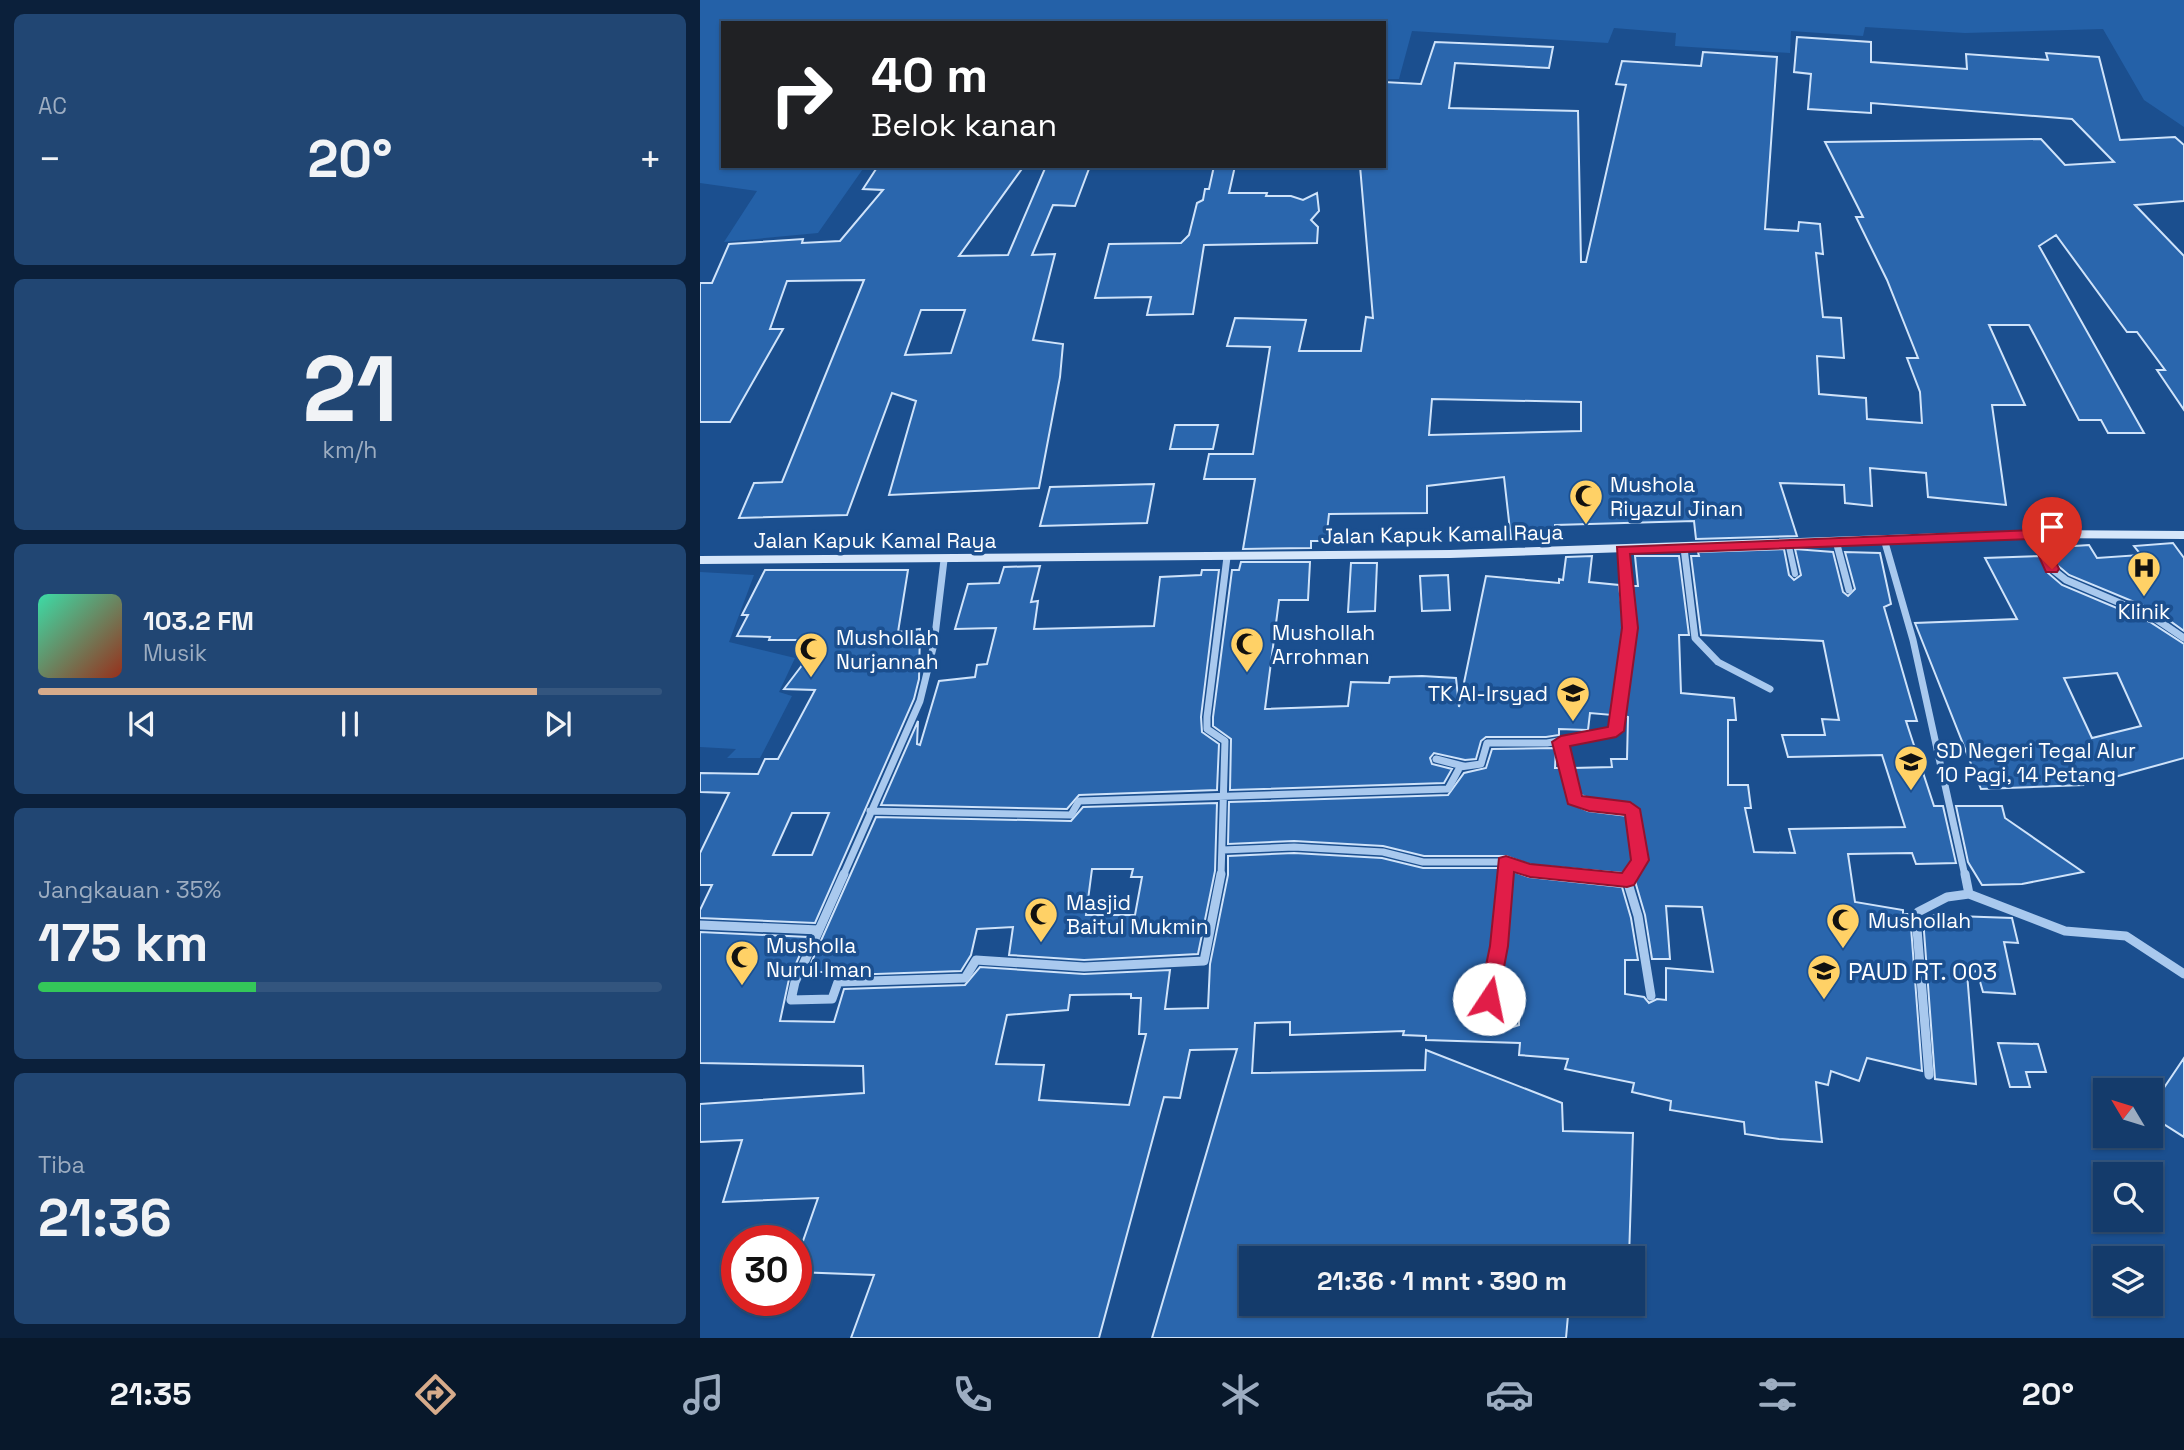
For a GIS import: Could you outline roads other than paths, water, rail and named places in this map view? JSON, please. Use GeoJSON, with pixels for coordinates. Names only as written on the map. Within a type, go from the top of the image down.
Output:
{"type":"FeatureCollection","features":[{"type":"Feature","properties":{"kind":"main road","name":"Jalan Kapuk Kamal Raya"},"geometry":{"type":"LineString","coordinates":[[700,560],[944,560],[1622,550],[2037,534],[2184,535]]}},
{"type":"Feature","properties":{"kind":"street"},"geometry":{"type":"LineString","coordinates":[[2037,534],[2052,569],[2066,580],[2153,617],[2184,638]]}},
{"type":"Feature","properties":{"kind":"street"},"geometry":{"type":"LineString","coordinates":[[1884,539],[1913,640],[1969,894]]}},
{"type":"Feature","properties":{"kind":"street"},"geometry":{"type":"LineString","coordinates":[[1836,541],[1849,590]]}},
{"type":"Feature","properties":{"kind":"street"},"geometry":{"type":"LineString","coordinates":[[1788,542],[1795,574]]}},
{"type":"Feature","properties":{"kind":"street"},"geometry":{"type":"LineString","coordinates":[[1684,548],[1695,638],[1700,648],[1770,689]]}},
{"type":"Feature","properties":{"kind":"street"},"geometry":{"type":"LineString","coordinates":[[870,811],[1071,815],[1079,801],[1448,789],[1457,769],[1481,764],[1486,746],[1490,742],[1561,742],[1616,731],[1630,628],[1622,550]]}},
{"type":"Feature","properties":{"kind":"street"},"geometry":{"type":"LineString","coordinates":[[944,560],[934,644],[920,701],[886,783],[870,811],[795,982],[791,1000],[832,999],[838,982],[862,979],[965,978],[976,960],[1084,967],[1200,963],[1206,958],[1223,850],[1226,795],[1225,741],[1207,729],[1207,717],[1227,556]]}},
{"type":"Feature","properties":{"kind":"street"},"geometry":{"type":"LineString","coordinates":[[1561,742],[1574,799],[1589,805],[1630,809],[1634,814],[1640,860],[1627,880]]}},
{"type":"Feature","properties":{"kind":"street"},"geometry":{"type":"LineString","coordinates":[[1436,759],[1453,761],[1463,766]]}},
{"type":"Feature","properties":{"kind":"street"},"geometry":{"type":"LineString","coordinates":[[1223,850],[1294,848],[1383,852],[1423,862],[1506,862],[1530,870],[1627,880]]}},
{"type":"Feature","properties":{"kind":"street"},"geometry":{"type":"LineString","coordinates":[[1506,862],[1499,946],[1489,999],[1513,1000],[1513,1022]]}},
{"type":"Feature","properties":{"kind":"street"},"geometry":{"type":"LineString","coordinates":[[1627,880],[1638,916],[1651,996]]}},
{"type":"Feature","properties":{"kind":"street"},"geometry":{"type":"LineString","coordinates":[[1929,1075],[1916,917],[1918,912],[1947,897],[1969,894],[2028,919],[2065,931],[2126,936],[2184,974]]}},
{"type":"Feature","properties":{"kind":"street"},"geometry":{"type":"LineString","coordinates":[[700,925],[819,930]]}},
{"type":"Feature","properties":{"kind":"place","name":"Mushola Riyazul Jinan"},"geometry":{"type":"Point","coordinates":[1586,526]}},
{"type":"Feature","properties":{"kind":"place","name":"Klinik"},"geometry":{"type":"Point","coordinates":[2144,598]}},
{"type":"Feature","properties":{"kind":"place","name":"Mushollah Arrohman"},"geometry":{"type":"Point","coordinates":[1247,674]}},
{"type":"Feature","properties":{"kind":"place","name":"Mushollah Nurjannah"},"geometry":{"type":"Point","coordinates":[811,679]}},
{"type":"Feature","properties":{"kind":"place","name":"TK Al-Irsyad"},"geometry":{"type":"Point","coordinates":[1573,723]}},
{"type":"Feature","properties":{"kind":"place","name":"SD Negeri Tegal Alur 10 Pagi, 14 Petang"},"geometry":{"type":"Point","coordinates":[1911,792]}},
{"type":"Feature","properties":{"kind":"place","name":"Masjid Baitul Mukmin"},"geometry":{"type":"Point","coordinates":[1041,944]}},
{"type":"Feature","properties":{"kind":"place","name":"Mushollah"},"geometry":{"type":"Point","coordinates":[1843,950]}},
{"type":"Feature","properties":{"kind":"place","name":"Musholla Nurul Iman"},"geometry":{"type":"Point","coordinates":[742,987]}},
{"type":"Feature","properties":{"kind":"place","name":"PAUD RT. 003"},"geometry":{"type":"Point","coordinates":[1824,1001]}}]}
